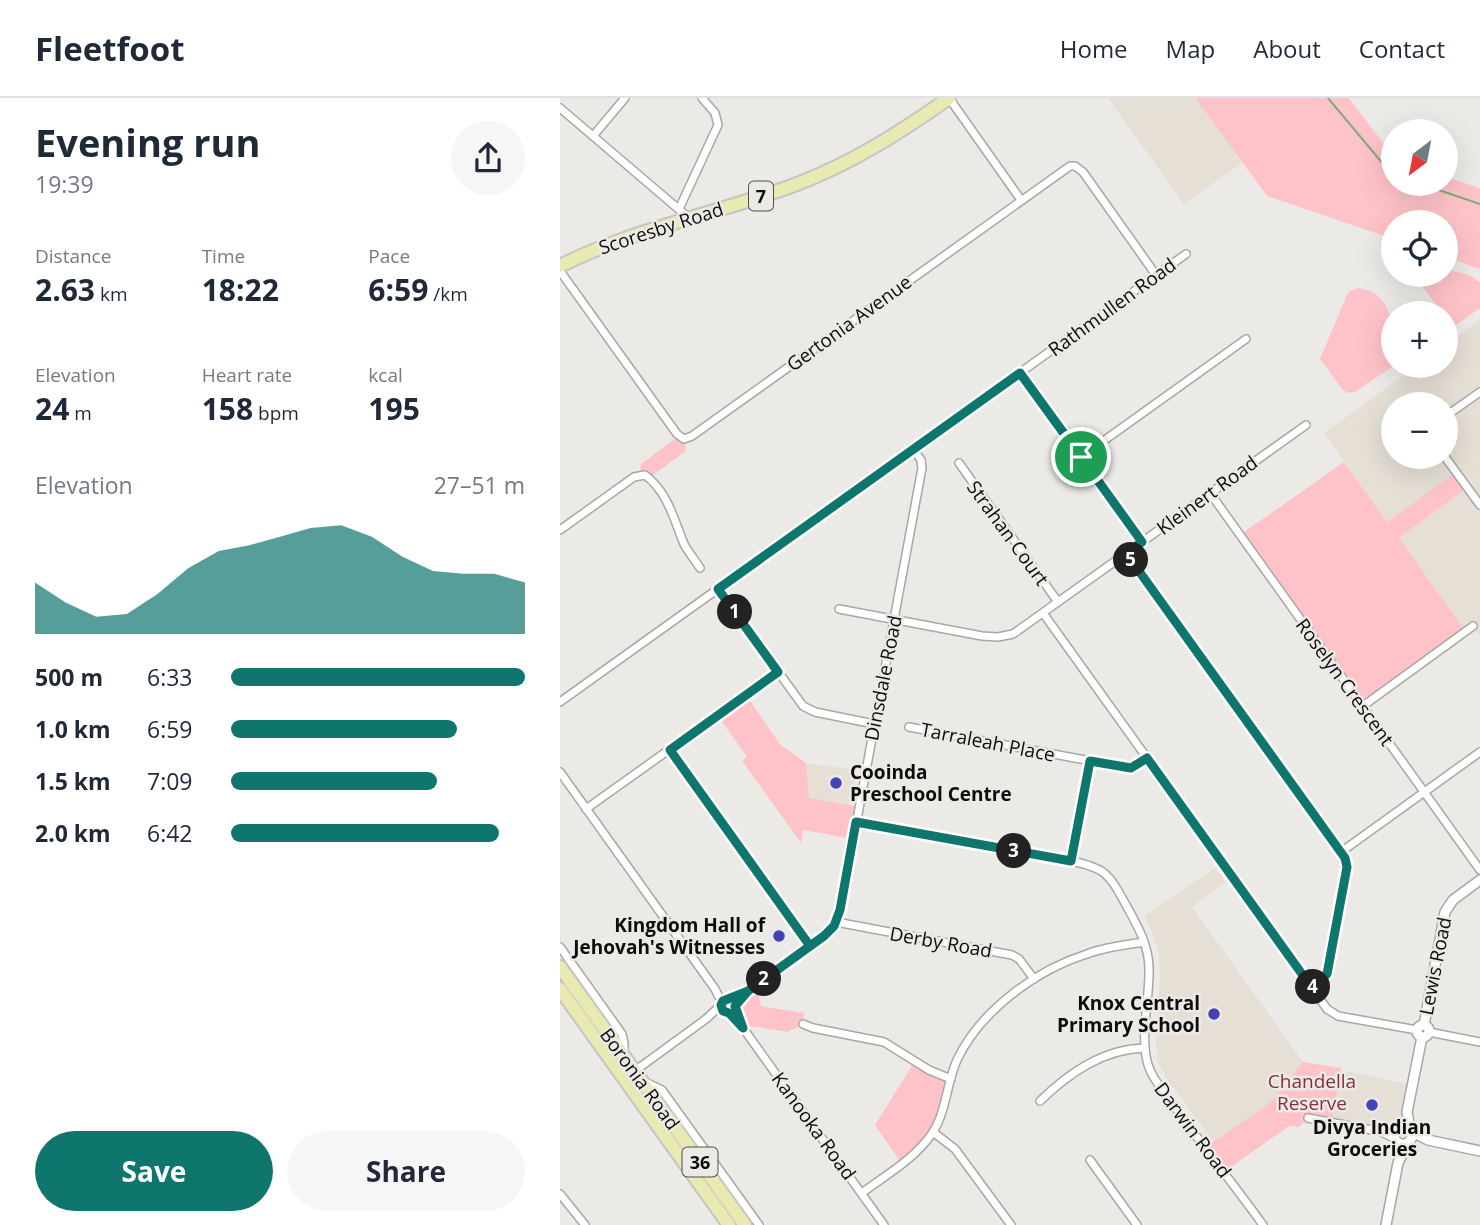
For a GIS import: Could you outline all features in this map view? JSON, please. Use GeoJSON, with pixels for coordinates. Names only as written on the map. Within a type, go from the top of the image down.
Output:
{"type":"FeatureCollection","features":[{"type":"Feature","properties":{"kind":"main road","name":"Scoresby Road"},"geometry":{"type":"LineString","coordinates":[[560,269],[684,214],[786,188],[821,174],[884,142],[946,99]]}},
{"type":"Feature","properties":{"kind":"main road","name":"Boronia Road"},"geometry":{"type":"LineString","coordinates":[[560,967],[624,1056],[633,1076],[729,1225]]}},
{"type":"Feature","properties":{"kind":"main road","name":"Boronia Road"},"geometry":{"type":"LineString","coordinates":[[560,989],[633,1076],[745,1225]]}},
{"type":"Feature","properties":{"kind":"street"},"geometry":{"type":"LineString","coordinates":[[593,136],[625,98]]}},
{"type":"Feature","properties":{"kind":"street"},"geometry":{"type":"LineString","coordinates":[[560,108],[684,214],[718,125],[715,113],[702,98]]}},
{"type":"Feature","properties":{"kind":"street"},"geometry":{"type":"LineString","coordinates":[[946,99],[1021,200]]}},
{"type":"Feature","properties":{"kind":"street","name":"Gertonia Avenue"},"geometry":{"type":"LineString","coordinates":[[560,269],[677,434],[686,438],[1067,167],[1075,166],[1083,172],[1156,275]]}},
{"type":"Feature","properties":{"kind":"street","name":"Rathmullen Road"},"geometry":{"type":"LineString","coordinates":[[560,702],[1186,254]]}},
{"type":"Feature","properties":{"kind":"street"},"geometry":{"type":"LineString","coordinates":[[1081,457],[1246,339]]}},
{"type":"Feature","properties":{"kind":"street"},"geometry":{"type":"LineString","coordinates":[[1020,373],[1142,542]]}},
{"type":"Feature","properties":{"kind":"street"},"geometry":{"type":"LineString","coordinates":[[1458,407],[1480,391]]}},
{"type":"Feature","properties":{"kind":"street","name":"Kleinert Road"},"geometry":{"type":"LineString","coordinates":[[839,609],[998,637],[1013,634],[1306,425]]}},
{"type":"Feature","properties":{"kind":"street","name":"Dinsdale Road"},"geometry":{"type":"LineString","coordinates":[[836,922],[922,467],[921,460],[913,449]]}},
{"type":"Feature","properties":{"kind":"street","name":"Strahan Court"},"geometry":{"type":"LineString","coordinates":[[959,463],[1058,602]]}},
{"type":"Feature","properties":{"kind":"street"},"geometry":{"type":"LineString","coordinates":[[1454,469],[1480,505]]}},
{"type":"Feature","properties":{"kind":"street"},"geometry":{"type":"LineString","coordinates":[[560,530],[634,477],[645,475],[673,512],[685,546],[700,568]]}},
{"type":"Feature","properties":{"kind":"street","name":"Roselyn Crescent"},"geometry":{"type":"LineString","coordinates":[[1210,493],[1480,870]]}},
{"type":"Feature","properties":{"kind":"street"},"geometry":{"type":"LineString","coordinates":[[1126,553],[1345,858],[1347,867],[1327,974],[1312,988]]}},
{"type":"Feature","properties":{"kind":"street"},"geometry":{"type":"LineString","coordinates":[[718,589],[799,702],[811,711],[874,723]]}},
{"type":"Feature","properties":{"kind":"street"},"geometry":{"type":"LineString","coordinates":[[1043,613],[1327,1009],[1335,1015],[1480,1042]]}},
{"type":"Feature","properties":{"kind":"street"},"geometry":{"type":"LineString","coordinates":[[1363,706],[1473,626]]}},
{"type":"Feature","properties":{"kind":"street"},"geometry":{"type":"LineString","coordinates":[[586,809],[778,672]]}},
{"type":"Feature","properties":{"kind":"street","name":"Tarraleah Place"},"geometry":{"type":"LineString","coordinates":[[909,727],[1131,768],[1147,758]]}},
{"type":"Feature","properties":{"kind":"street"},"geometry":{"type":"LineString","coordinates":[[670,750],[810,946]]}},
{"type":"Feature","properties":{"kind":"street"},"geometry":{"type":"LineString","coordinates":[[1341,852],[1480,752]]}},
{"type":"Feature","properties":{"kind":"street"},"geometry":{"type":"LineString","coordinates":[[1071,861],[1090,761]]}},
{"type":"Feature","properties":{"kind":"street","name":"Kanooka Road"},"geometry":{"type":"LineString","coordinates":[[560,772],[884,1225]]}},
{"type":"Feature","properties":{"kind":"street","name":"Darwin Road"},"geometry":{"type":"LineString","coordinates":[[856,822],[1102,869],[1121,895],[1144,942],[1149,970],[1145,1048],[1148,1065],[1153,1076],[1263,1225]]}},
{"type":"Feature","properties":{"kind":"street","name":"Lewis Road"},"geometry":{"type":"LineString","coordinates":[[1396,1134],[1407,1112],[1445,912],[1453,900],[1480,880]]}},
{"type":"Feature","properties":{"kind":"street"},"geometry":{"type":"LineString","coordinates":[[759,1225],[662,1090],[633,1076],[706,1019],[828,933],[836,922]]}},
{"type":"Feature","properties":{"kind":"street","name":"Derby Road"},"geometry":{"type":"LineString","coordinates":[[836,922],[1012,955],[1019,959],[1034,979]]}},
{"type":"Feature","properties":{"kind":"street"},"geometry":{"type":"LineString","coordinates":[[862,1193],[907,1160],[933,1132],[943,1112],[961,1053],[976,1030],[1002,1004],[1034,979],[1086,954],[1144,942]]}},
{"type":"Feature","properties":{"kind":"street"},"geometry":{"type":"LineString","coordinates":[[560,947],[622,1034],[624,1056]]}},
{"type":"Feature","properties":{"kind":"street"},"geometry":{"type":"LineString","coordinates":[[803,1024],[884,1042],[929,1070],[951,1079]]}},
{"type":"Feature","properties":{"kind":"street"},"geometry":{"type":"LineString","coordinates":[[1040,1101],[1062,1081],[1093,1061],[1129,1049],[1145,1048]]}},
{"type":"Feature","properties":{"kind":"street","name":"Lewis Road"},"geometry":{"type":"LineString","coordinates":[[1407,1112],[1410,1136]]}},
{"type":"Feature","properties":{"kind":"street"},"geometry":{"type":"LineString","coordinates":[[1308,1118],[1396,1134],[1403,1145],[1410,1136]]}},
{"type":"Feature","properties":{"kind":"street"},"geometry":{"type":"LineString","coordinates":[[1396,1134],[1405,1126],[1410,1136]]}},
{"type":"Feature","properties":{"kind":"street"},"geometry":{"type":"LineString","coordinates":[[933,1132],[955,1149],[1010,1225]]}},
{"type":"Feature","properties":{"kind":"street"},"geometry":{"type":"LineString","coordinates":[[1396,1134],[1398,1163]]}},
{"type":"Feature","properties":{"kind":"street"},"geometry":{"type":"LineString","coordinates":[[1410,1136],[1480,1152]]}},
{"type":"Feature","properties":{"kind":"street"},"geometry":{"type":"LineString","coordinates":[[1387,1225],[1398,1163],[1410,1136]]}},
{"type":"Feature","properties":{"kind":"street"},"geometry":{"type":"LineString","coordinates":[[1090,1160],[1137,1225]]}},
{"type":"Feature","properties":{"kind":"street"},"geometry":{"type":"LineString","coordinates":[[560,1194],[585,1225]]}},
{"type":"Feature","properties":{"kind":"shaded area"},"geometry":{"type":"Polygon","coordinates":[[[1108,98],[1195,98],[1242,163],[1184,204],[1108,98]]]}},
{"type":"Feature","properties":{"kind":"shaded area"},"geometry":{"type":"Polygon","coordinates":[[[1480,320],[1480,636],[1473,627],[1466,632],[1399,538],[1467,488],[1456,472],[1387,522],[1324,433],[1400,378],[1458,378],[1458,336],[1480,320]]]}},
{"type":"Feature","properties":{"kind":"shaded area"},"geometry":{"type":"Polygon","coordinates":[[[806,763],[856,770],[850,806],[809,798],[806,763]]]}},
{"type":"Feature","properties":{"kind":"shaded area","name":"Knox Central Primary School"},"geometry":{"type":"Polygon","coordinates":[[[1215,868],[1226,882],[1192,907],[1303,1062],[1270,1103],[1213,1141],[1167,1079],[1158,1062],[1156,1043],[1159,957],[1155,939],[1144,916],[1215,868]]]}},
{"type":"Feature","properties":{"kind":"shaded area"},"geometry":{"type":"Polygon","coordinates":[[[1340,1070],[1413,1085],[1407,1112],[1398,1128],[1390,1130],[1332,1122],[1340,1070]]]}},
{"type":"Feature","properties":{"kind":"green space"},"geometry":{"type":"Polygon","coordinates":[[[1195,98],[1349,98],[1381,140],[1381,196],[1458,196],[1458,181],[1480,188],[1480,269],[1458,261],[1458,210],[1381,210],[1381,235],[1267,196],[1195,98]]]}},
{"type":"Feature","properties":{"kind":"green space"},"geometry":{"type":"Polygon","coordinates":[[[1458,272],[1480,282],[1480,308],[1458,324],[1458,301],[1433,301],[1423,287],[1458,287],[1458,272]]]}},
{"type":"Feature","properties":{"kind":"green space"},"geometry":{"type":"Polygon","coordinates":[[[1358,288],[1371,292],[1382,301],[1381,374],[1355,392],[1348,393],[1320,359],[1349,292],[1358,288]]]}},
{"type":"Feature","properties":{"kind":"green space"},"geometry":{"type":"Polygon","coordinates":[[[679,436],[684,439],[686,451],[649,478],[640,475],[641,464],[679,436]]]}},
{"type":"Feature","properties":{"kind":"green space"},"geometry":{"type":"Polygon","coordinates":[[[1344,462],[1387,522],[1456,472],[1467,488],[1399,538],[1466,632],[1363,706],[1240,535],[1344,462]]]}},
{"type":"Feature","properties":{"kind":"green space"},"geometry":{"type":"Polygon","coordinates":[[[746,695],[780,744],[806,763],[809,798],[859,807],[853,839],[803,830],[801,843],[742,761],[747,757],[718,716],[746,695]]]}},
{"type":"Feature","properties":{"kind":"green space"},"geometry":{"type":"Polygon","coordinates":[[[756,985],[761,1006],[804,1013],[803,1024],[788,1032],[742,1025],[735,1006],[756,985]]]}},
{"type":"Feature","properties":{"kind":"green space"},"geometry":{"type":"Polygon","coordinates":[[[915,1061],[951,1079],[936,1126],[902,1164],[875,1125],[915,1061]]]}},
{"type":"Feature","properties":{"kind":"green space","name":"Chandella Reserve"},"geometry":{"type":"Polygon","coordinates":[[[1303,1062],[1341,1068],[1332,1122],[1308,1118],[1299,1127],[1289,1126],[1225,1171],[1204,1148],[1270,1103],[1303,1062]]]}},
{"type":"Feature","properties":{"kind":"waterway"},"geometry":{"type":"LineString","coordinates":[[1328,98],[1381,161]]}},
{"type":"Feature","properties":{"kind":"waterway"},"geometry":{"type":"LineString","coordinates":[[1456,196],[1480,204]]}},
{"type":"Feature","properties":{"kind":"place","name":"Cooinda Preschool Centre"},"geometry":{"type":"Point","coordinates":[836,783]}},
{"type":"Feature","properties":{"kind":"place","name":"Kingdom Hall of Jehovah's Witnesses"},"geometry":{"type":"Point","coordinates":[779,936]}},
{"type":"Feature","properties":{"kind":"place","name":"Knox Central Primary School"},"geometry":{"type":"Point","coordinates":[1214,1014]}},
{"type":"Feature","properties":{"kind":"place","name":"Divya Indian Groceries"},"geometry":{"type":"Point","coordinates":[1372,1105]}},
{"type":"Feature","properties":{"kind":"route"},"geometry":{"type":"LineString","coordinates":[[1081,457],[1020,373],[718,589],[778,672],[670,750],[810,946],[748,991],[735,1006],[743,1028],[729,1013],[723,1011],[723,1001],[748,991],[824,936],[836,922],[856,822],[1071,861],[1090,761],[1131,768],[1147,758],[1312,988],[1326,976],[1347,867],[1345,858],[1126,553],[1142,542],[1081,457]]}}]}
